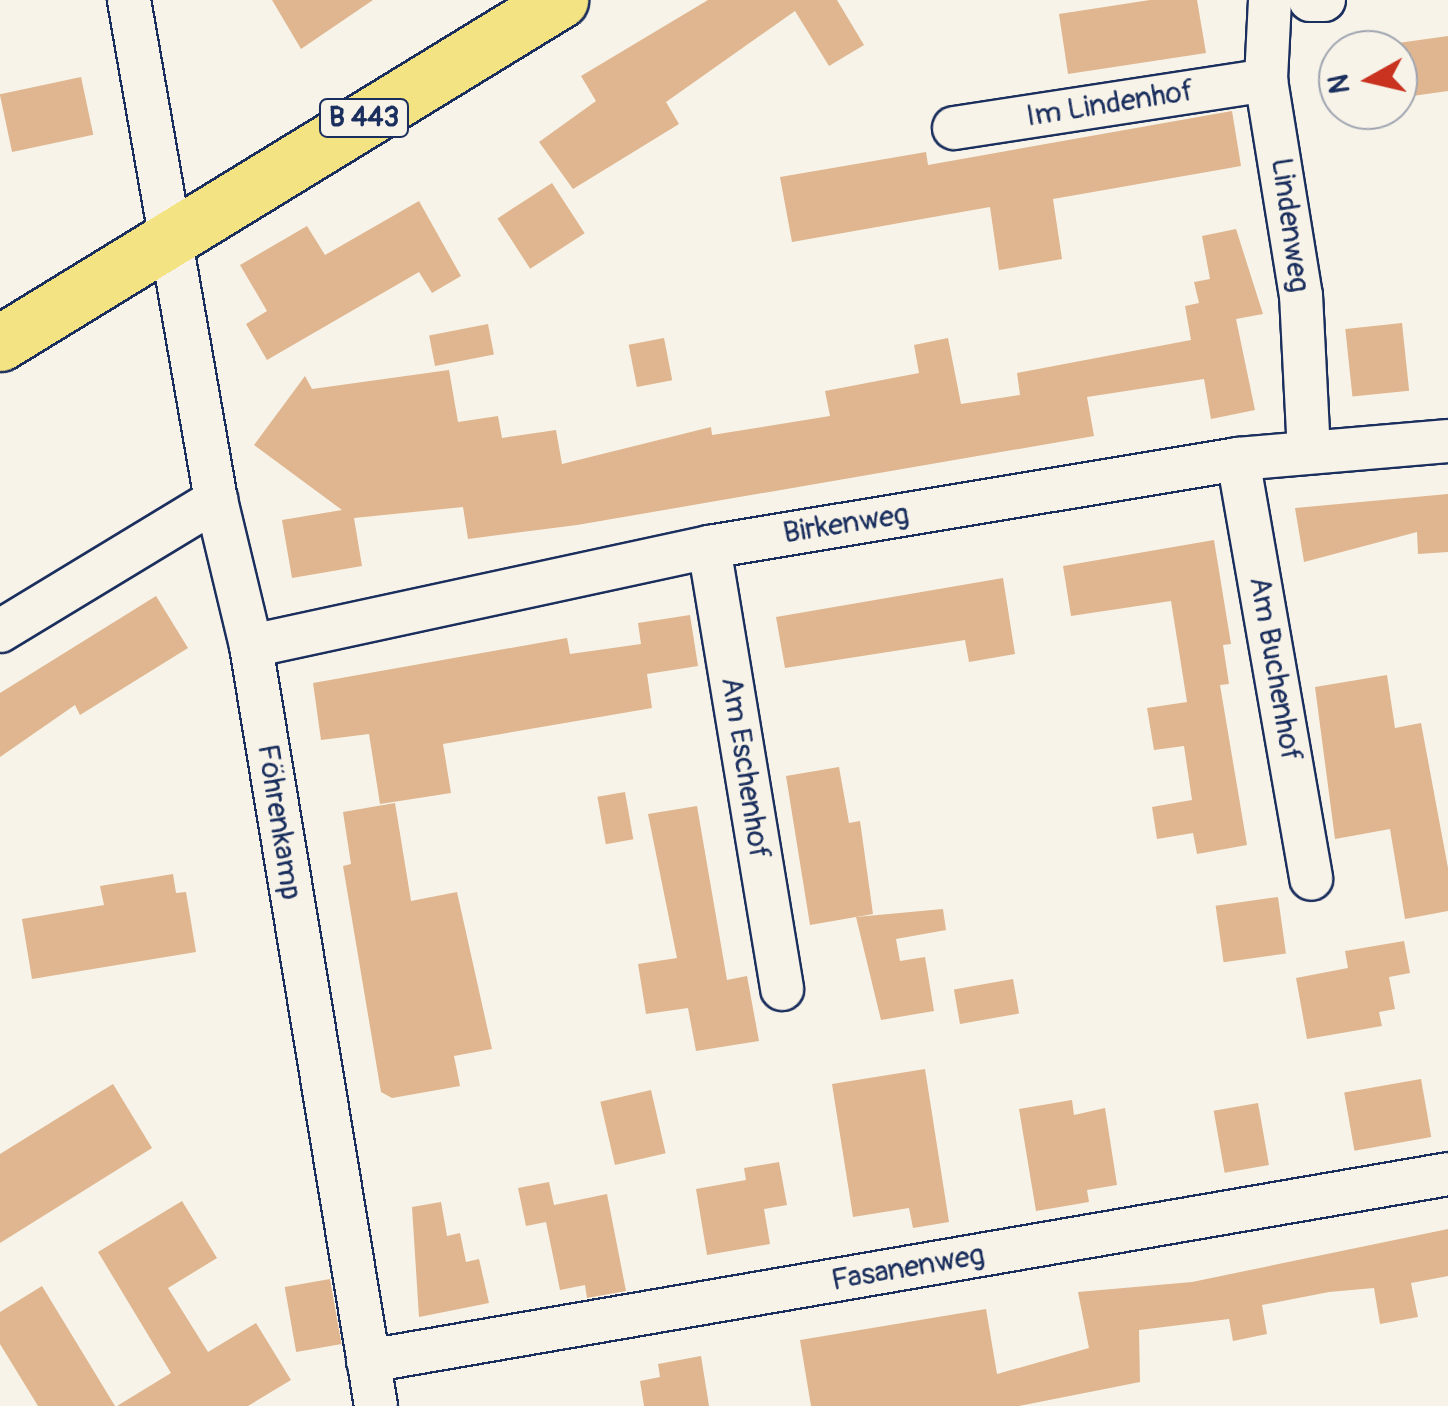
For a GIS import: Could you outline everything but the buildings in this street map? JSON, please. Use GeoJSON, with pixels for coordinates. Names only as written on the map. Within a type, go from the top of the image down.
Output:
{"type":"FeatureCollection","features":[{"type":"Feature","properties":{"kind":"main road","name":"B 443"},"geometry":{"type":"LineString","coordinates":[[0,343],[560,0]]}},
{"type":"Feature","properties":{"kind":"street","name":"Föhrenkamp"},"geometry":{"type":"LineString","coordinates":[[129,0],[216,500],[250,646],[376,1406]]}},
{"type":"Feature","properties":{"kind":"street","name":"Lindenweg"},"geometry":{"type":"LineString","coordinates":[[1270,0],[1266,80],[1301,295],[1309,452]]}},
{"type":"Feature","properties":{"kind":"street"},"geometry":{"type":"LineString","coordinates":[[1310,0],[1324,0]]}},
{"type":"Feature","properties":{"kind":"street","name":"Im Lindenhof"},"geometry":{"type":"LineString","coordinates":[[954,128],[1266,80]]}},
{"type":"Feature","properties":{"kind":"street","name":"Birkenweg"},"geometry":{"type":"LineString","coordinates":[[250,646],[709,547],[1238,459],[1448,441]]}},
{"type":"Feature","properties":{"kind":"street","name":"Am Buchenhof"},"geometry":{"type":"LineString","coordinates":[[1238,459],[1311,879]]}},
{"type":"Feature","properties":{"kind":"street"},"geometry":{"type":"LineString","coordinates":[[0,631],[216,500]]}},
{"type":"Feature","properties":{"kind":"street","name":"Am Eschenhof"},"geometry":{"type":"LineString","coordinates":[[709,547],[782,989]]}},
{"type":"Feature","properties":{"kind":"street","name":"Fasanenweg"},"geometry":{"type":"LineString","coordinates":[[368,1361],[1448,1174]]}}]}
